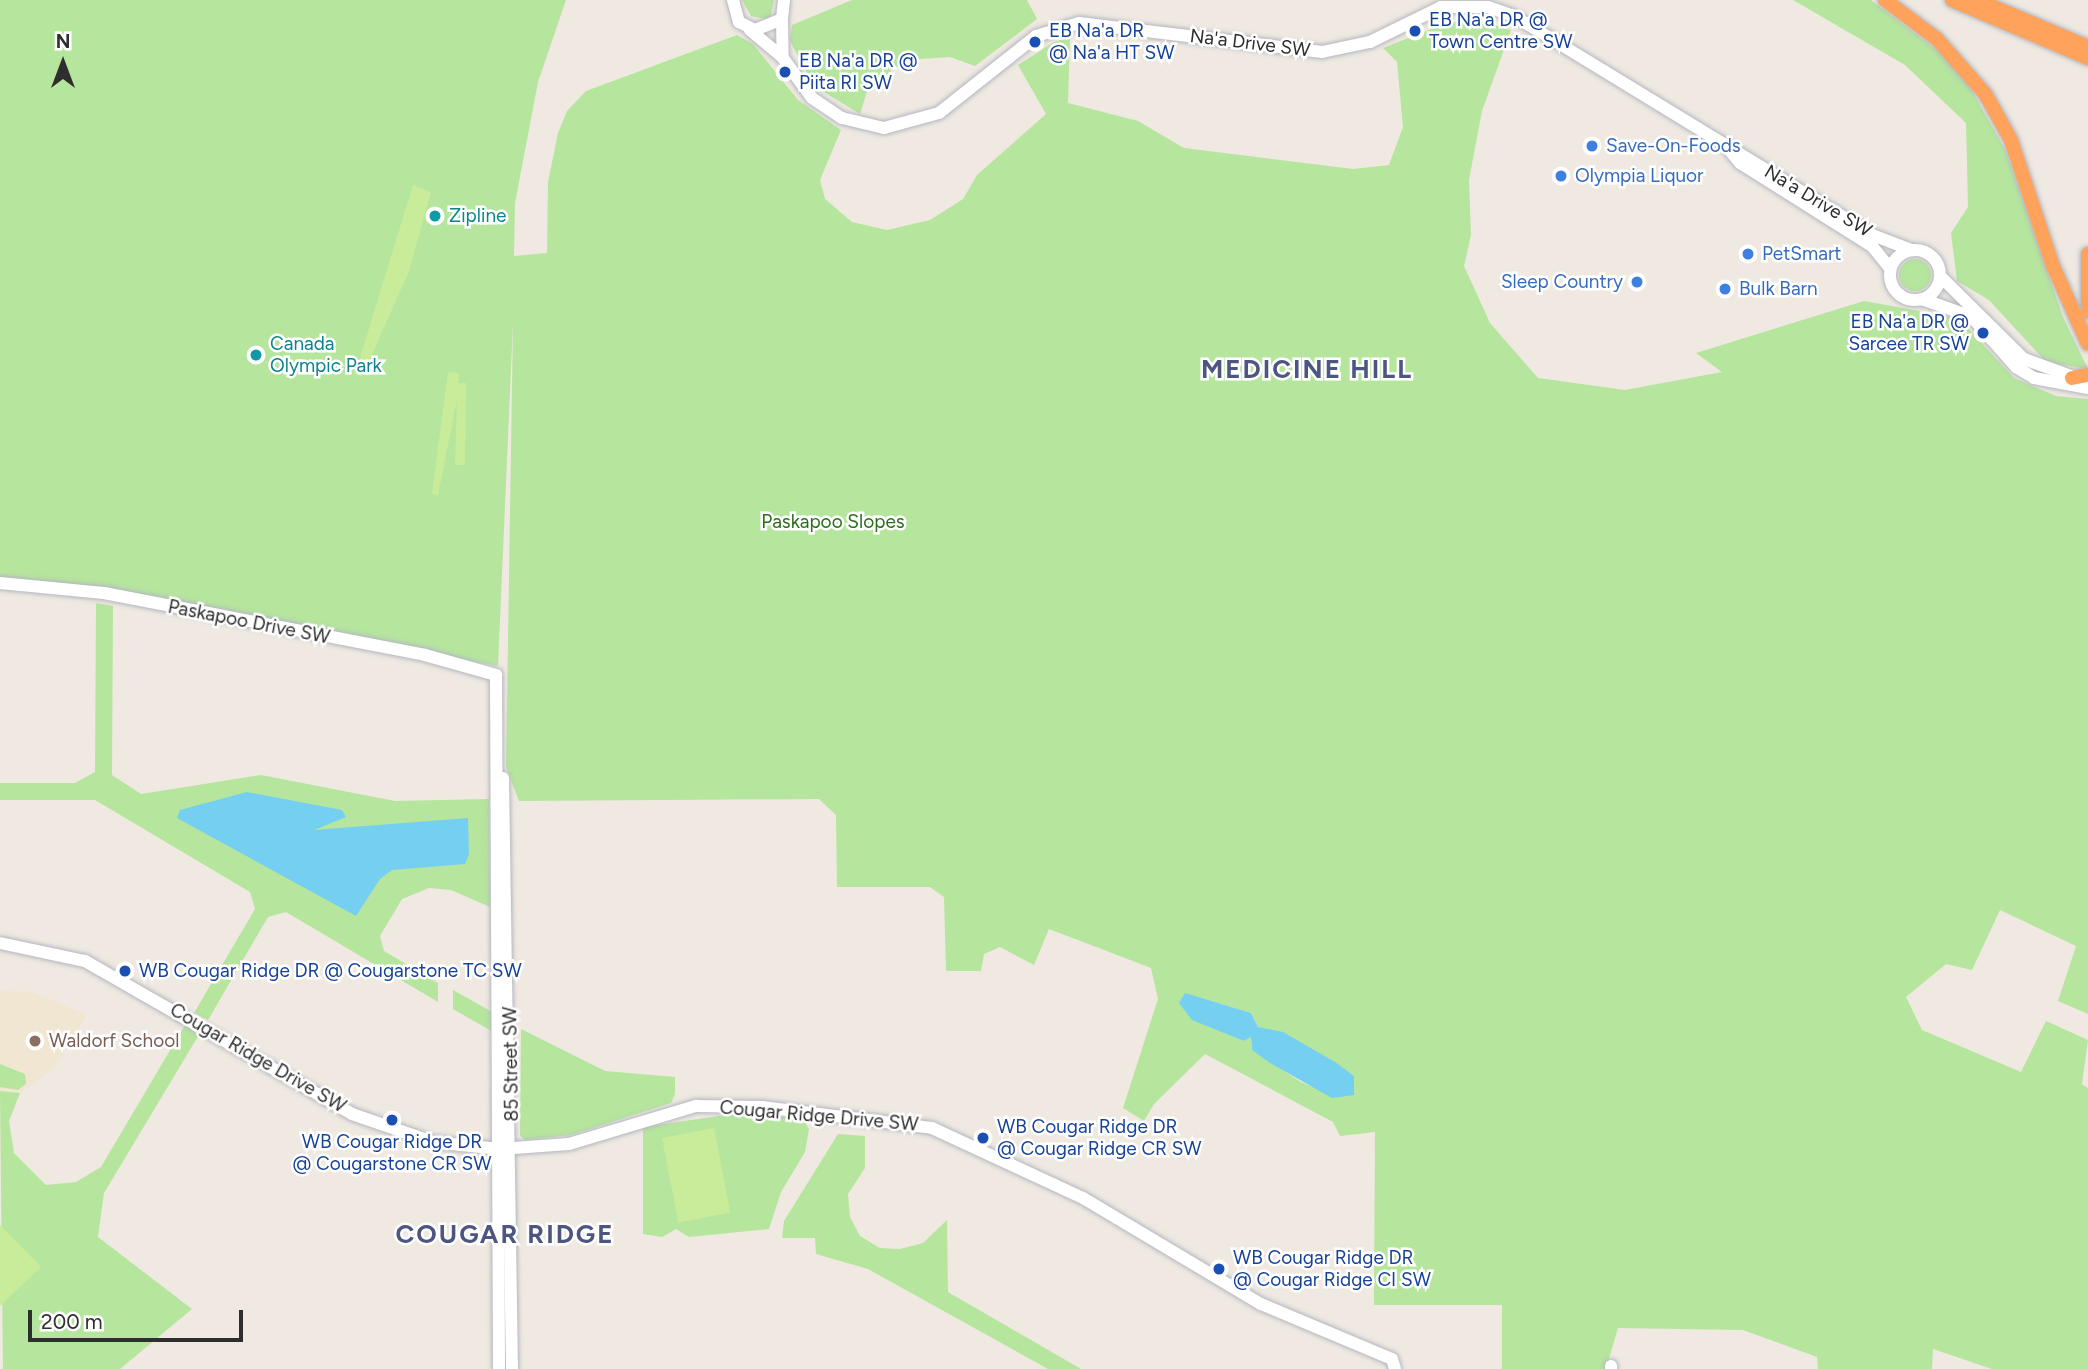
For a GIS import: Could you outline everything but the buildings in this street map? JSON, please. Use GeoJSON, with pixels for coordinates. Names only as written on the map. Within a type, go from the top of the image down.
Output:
{"type":"FeatureCollection","features":[{"type":"Feature","properties":{"kind":"highway"},"geometry":{"type":"LineString","coordinates":[[1885,0],[1937,39],[1986,95],[2011,140],[2053,266],[2088,344]]}},
{"type":"Feature","properties":{"kind":"highway"},"geometry":{"type":"LineString","coordinates":[[1952,0],[2088,58]]}},
{"type":"Feature","properties":{"kind":"highway"},"geometry":{"type":"LineString","coordinates":[[1978,0],[2088,47]]}},
{"type":"Feature","properties":{"kind":"highway"},"geometry":{"type":"LineString","coordinates":[[2088,254],[2088,311]]}},
{"type":"Feature","properties":{"kind":"highway"},"geometry":{"type":"LineString","coordinates":[[2072,378],[2088,377]]}},
{"type":"Feature","properties":{"kind":"street"},"geometry":{"type":"LineString","coordinates":[[733,0],[734,14],[749,30],[765,30],[782,19]]}},
{"type":"Feature","properties":{"kind":"street"},"geometry":{"type":"LineString","coordinates":[[783,58],[784,0]]}},
{"type":"Feature","properties":{"kind":"street","name":"Na'a Drive SW"},"geometry":{"type":"LineString","coordinates":[[749,30],[783,58],[826,109],[852,122],[884,128],[939,113],[1036,36],[1068,26],[1107,24],[1322,52],[1370,42],[1441,7],[1478,5],[1514,16],[1875,236],[1912,250]]}},
{"type":"Feature","properties":{"kind":"street","name":"Na'a Drive SW"},"geometry":{"type":"LineString","coordinates":[[1727,148],[1740,163],[1872,246],[1890,268]]}},
{"type":"Feature","properties":{"kind":"street"},"geometry":{"type":"LineString","coordinates":[[2072,378],[2024,359],[1940,276],[1934,258],[1912,250],[1897,257],[1890,268],[1898,294],[1922,299],[1972,317],[2031,376],[2061,387],[2088,388]]}},
{"type":"Feature","properties":{"kind":"street"},"geometry":{"type":"LineString","coordinates":[[1922,299],[1936,289],[1940,276]]}},
{"type":"Feature","properties":{"kind":"street","name":"Paskapoo Drive SW"},"geometry":{"type":"LineString","coordinates":[[0,583],[104,593],[425,655],[496,675]]}},
{"type":"Feature","properties":{"kind":"street","name":"85 Street SW"},"geometry":{"type":"LineString","coordinates":[[496,675],[499,761],[508,797],[506,1149],[499,1369]]}},
{"type":"Feature","properties":{"kind":"street","name":"Cougar Ridge Drive SW"},"geometry":{"type":"LineString","coordinates":[[0,943],[60,953],[108,972],[325,1099],[385,1127],[433,1142],[506,1149],[569,1144],[696,1106],[762,1107],[932,1128],[1083,1198],[1261,1304],[1385,1362]]}},
{"type":"Feature","properties":{"kind":"street","name":"85 Street SW"},"geometry":{"type":"LineString","coordinates":[[506,1149],[512,1369]]}},
{"type":"Feature","properties":{"kind":"street"},"geometry":{"type":"LineString","coordinates":[[1385,1362],[1395,1369]]}},
{"type":"Feature","properties":{"kind":"shaded area","name":"Waldorf School"},"geometry":{"type":"Polygon","coordinates":[[[0,991],[32,992],[87,1015],[54,1068],[20,1093],[0,1091],[0,991]]]}},
{"type":"Feature","properties":{"kind":"green space","name":"Paskapoo Slopes"},"geometry":{"type":"Polygon","coordinates":[[[0,0],[566,0],[538,82],[515,203],[514,256],[547,253],[548,182],[558,133],[567,111],[586,91],[737,35],[753,44],[798,100],[841,130],[820,180],[825,199],[852,222],[887,230],[930,220],[963,199],[977,175],[1046,114],[1018,65],[1054,42],[1070,37],[1068,103],[1138,121],[1184,148],[1353,169],[1389,165],[1403,127],[1397,62],[1383,48],[1449,22],[1491,24],[1511,30],[1482,111],[1469,180],[1471,235],[1464,266],[1490,323],[1538,378],[1625,390],[1722,372],[1696,353],[1864,301],[1947,316],[1965,325],[2014,378],[2056,396],[2088,399],[2088,1014],[2058,1001],[2076,946],[2000,910],[1972,970],[1946,964],[1906,997],[1922,1030],[2021,1072],[2046,1021],[2088,1040],[2082,1084],[2088,1088],[2088,1369],[1992,1369],[1933,1349],[1932,1369],[1818,1369],[1817,1357],[1743,1330],[1618,1328],[1606,1369],[1502,1369],[1502,1305],[1374,1305],[1375,1132],[1340,1136],[1333,1122],[1205,1054],[1154,1104],[1144,1121],[1123,1108],[1158,999],[1151,968],[1049,929],[1034,965],[1000,947],[984,954],[981,971],[946,971],[944,897],[930,887],[837,887],[836,815],[819,799],[519,801],[506,767],[513,323],[498,666],[104,593],[0,583],[0,0]],[[1207,1000],[1207,1024],[1244,1041],[1251,1037],[1252,1050],[1301,1082],[1315,1088],[1353,1076],[1258,1027],[1251,1013],[1207,1000]]]}},
{"type":"Feature","properties":{"kind":"green space"},"geometry":{"type":"Polygon","coordinates":[[[742,0],[774,0],[770,20],[751,16],[742,0]]]}},
{"type":"Feature","properties":{"kind":"green space"},"geometry":{"type":"Polygon","coordinates":[[[852,0],[1027,0],[1037,19],[975,66],[950,57],[906,60],[868,88],[860,114],[814,86],[790,41],[792,25],[852,0]]]}},
{"type":"Feature","properties":{"kind":"green space"},"geometry":{"type":"Polygon","coordinates":[[[1793,0],[1871,0],[1941,53],[1967,82],[2006,151],[2063,317],[2088,369],[2046,362],[1989,300],[1957,281],[1951,233],[1968,207],[1966,123],[1905,65],[1793,0]]]}},
{"type":"Feature","properties":{"kind":"green space"},"geometry":{"type":"Polygon","coordinates":[[[413,185],[431,192],[409,271],[362,377],[355,374],[413,185]]]}},
{"type":"Feature","properties":{"kind":"green space"},"geometry":{"type":"Polygon","coordinates":[[[1915,259],[1926,264],[1931,275],[1926,286],[1915,291],[1904,286],[1899,275],[1904,264],[1915,259]]]}},
{"type":"Feature","properties":{"kind":"green space"},"geometry":{"type":"Polygon","coordinates":[[[448,372],[459,373],[458,383],[466,383],[465,465],[455,465],[457,400],[438,495],[432,494],[448,372]]]}},
{"type":"Feature","properties":{"kind":"green space"},"geometry":{"type":"Polygon","coordinates":[[[96,603],[113,606],[112,775],[141,794],[261,775],[395,801],[489,799],[490,907],[451,890],[429,888],[402,899],[380,936],[384,951],[438,983],[438,1002],[286,912],[268,917],[208,1020],[194,1013],[255,909],[250,892],[95,800],[0,800],[0,783],[75,783],[95,772],[96,603]]]}},
{"type":"Feature","properties":{"kind":"green space"},"geometry":{"type":"Polygon","coordinates":[[[453,990],[494,1013],[493,1032],[453,1009],[453,990]]]}},
{"type":"Feature","properties":{"kind":"green space"},"geometry":{"type":"Polygon","coordinates":[[[185,1025],[200,1033],[104,1193],[98,1237],[192,1309],[120,1369],[3,1369],[0,1091],[20,1093],[9,1121],[14,1153],[46,1185],[76,1182],[101,1167],[185,1025]]]}},
{"type":"Feature","properties":{"kind":"green space"},"geometry":{"type":"Polygon","coordinates":[[[521,1029],[605,1071],[675,1077],[675,1094],[671,1103],[571,1135],[525,1140],[520,1136],[521,1029]]]}},
{"type":"Feature","properties":{"kind":"green space"},"geometry":{"type":"Polygon","coordinates":[[[0,1064],[25,1074],[26,1084],[18,1090],[0,1087],[0,1064]]]}},
{"type":"Feature","properties":{"kind":"green space"},"geometry":{"type":"Polygon","coordinates":[[[740,1113],[803,1119],[809,1129],[805,1152],[781,1192],[769,1229],[689,1237],[676,1229],[662,1237],[643,1234],[643,1127],[740,1113]]]}},
{"type":"Feature","properties":{"kind":"green space"},"geometry":{"type":"Polygon","coordinates":[[[714,1128],[730,1212],[678,1223],[662,1138],[714,1128]]]}},
{"type":"Feature","properties":{"kind":"green space"},"geometry":{"type":"Polygon","coordinates":[[[838,1134],[865,1136],[865,1168],[848,1194],[850,1217],[860,1236],[880,1248],[900,1249],[923,1243],[947,1220],[948,1292],[1081,1369],[1048,1369],[868,1269],[816,1254],[815,1238],[782,1238],[784,1221],[838,1134]]]}},
{"type":"Feature","properties":{"kind":"green space"},"geometry":{"type":"Polygon","coordinates":[[[0,1225],[41,1267],[0,1306],[0,1225]]]}},
{"type":"Feature","properties":{"kind":"water"},"geometry":{"type":"Polygon","coordinates":[[[247,792],[342,810],[346,817],[314,830],[468,818],[469,854],[465,864],[392,870],[380,879],[356,916],[177,818],[180,810],[247,792]]]}},
{"type":"Feature","properties":{"kind":"water"},"geometry":{"type":"Polygon","coordinates":[[[1185,993],[1251,1013],[1258,1027],[1283,1032],[1335,1062],[1354,1076],[1354,1095],[1332,1098],[1252,1050],[1251,1037],[1244,1041],[1192,1020],[1179,1003],[1185,993]]]}},
{"type":"Feature","properties":{"kind":"place","name":"EB Na'a DR @ Town Centre SW"},"geometry":{"type":"Point","coordinates":[1415,31]}},
{"type":"Feature","properties":{"kind":"place","name":"EB Na'a DR @ Na'a HT SW"},"geometry":{"type":"Point","coordinates":[1035,42]}},
{"type":"Feature","properties":{"kind":"place","name":"EB Na'a DR @ Piita RI SW"},"geometry":{"type":"Point","coordinates":[785,72]}},
{"type":"Feature","properties":{"kind":"place","name":"Save-On-Foods"},"geometry":{"type":"Point","coordinates":[1592,146]}},
{"type":"Feature","properties":{"kind":"place","name":"Olympia Liquor"},"geometry":{"type":"Point","coordinates":[1561,176]}},
{"type":"Feature","properties":{"kind":"place","name":"Zipline"},"geometry":{"type":"Point","coordinates":[435,216]}},
{"type":"Feature","properties":{"kind":"place","name":"PetSmart"},"geometry":{"type":"Point","coordinates":[1748,254]}},
{"type":"Feature","properties":{"kind":"place","name":"Sleep Country"},"geometry":{"type":"Point","coordinates":[1637,282]}},
{"type":"Feature","properties":{"kind":"place","name":"Bulk Barn"},"geometry":{"type":"Point","coordinates":[1725,289]}},
{"type":"Feature","properties":{"kind":"place","name":"EB Na'a DR @ Sarcee TR SW"},"geometry":{"type":"Point","coordinates":[1983,333]}},
{"type":"Feature","properties":{"kind":"place","name":"Canada Olympic Park"},"geometry":{"type":"Point","coordinates":[256,355]}},
{"type":"Feature","properties":{"kind":"place","name":"WB Cougar Ridge DR @ Cougarstone TC SW"},"geometry":{"type":"Point","coordinates":[125,971]}},
{"type":"Feature","properties":{"kind":"place","name":"Waldorf School"},"geometry":{"type":"Point","coordinates":[35,1041]}},
{"type":"Feature","properties":{"kind":"place","name":"WB Cougar Ridge DR @ Cougarstone CR SW"},"geometry":{"type":"Point","coordinates":[392,1120]}},
{"type":"Feature","properties":{"kind":"place","name":"WB Cougar Ridge DR @ Cougar Ridge CR SW"},"geometry":{"type":"Point","coordinates":[983,1138]}},
{"type":"Feature","properties":{"kind":"place","name":"WB Cougar Ridge DR @ Cougar Ridge CI SW"},"geometry":{"type":"Point","coordinates":[1219,1269]}},
{"type":"Feature","properties":{"kind":"district","name":"MEDICINE HILL"},"geometry":{"type":"Point","coordinates":[1307,370]}},
{"type":"Feature","properties":{"kind":"district","name":"COUGAR RIDGE"},"geometry":{"type":"Point","coordinates":[505,1235]}}]}
